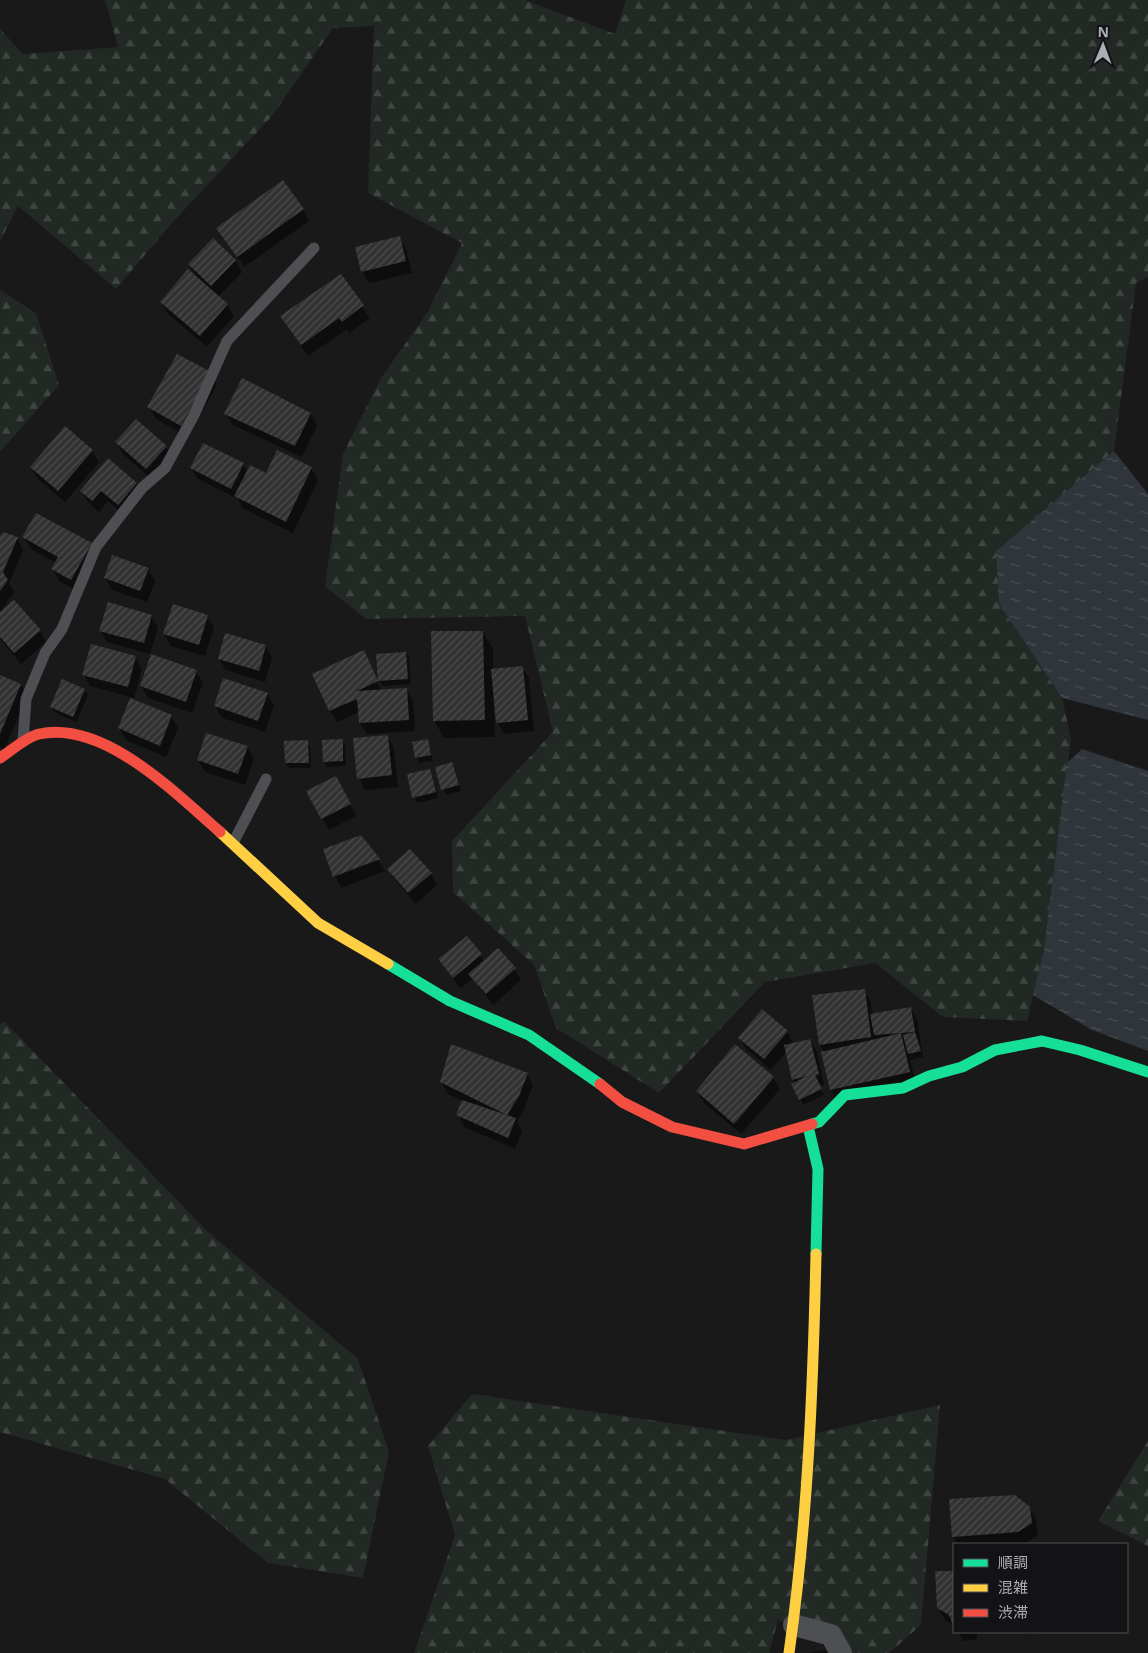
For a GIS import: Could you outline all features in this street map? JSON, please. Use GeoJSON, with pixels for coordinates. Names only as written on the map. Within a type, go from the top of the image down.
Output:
{"type":"FeatureCollection","features":[{"type":"Feature","properties":{"kind":"street"},"geometry":{"type":"LineString","coordinates":[[0,758],[37,734],[67,732],[113,748],[152,773],[233,844],[318,923],[450,1002],[529,1035],[584,1071],[622,1102],[663,1122],[744,1144],[819,1122],[845,1095],[903,1088],[929,1076],[962,1067],[996,1050],[1042,1041],[1080,1050],[1148,1072]]}},
{"type":"Feature","properties":{"kind":"street"},"geometry":{"type":"LineString","coordinates":[[789,1653],[794,1625],[811,1458],[818,1169],[808,1126]]}},
{"type":"Feature","properties":{"kind":"street"},"geometry":{"type":"LineString","coordinates":[[794,1625],[831,1635],[841,1653]]}},
{"type":"Feature","properties":{"kind":"lane"},"geometry":{"type":"LineString","coordinates":[[23,742],[26,699],[45,653],[62,629],[96,547],[142,488],[165,468],[194,415],[211,372],[227,341],[314,248]]}},
{"type":"Feature","properties":{"kind":"lane"},"geometry":{"type":"LineString","coordinates":[[233,844],[266,779]]}},
{"type":"Feature","properties":{"kind":"green space"},"geometry":{"type":"Polygon","coordinates":[[[105,0],[525,0],[615,34],[626,0],[1148,0],[1148,277],[1136,283],[1114,451],[996,551],[999,604],[1062,698],[1071,739],[1044,949],[1027,1021],[943,1017],[875,963],[765,982],[659,1093],[556,1028],[534,965],[453,892],[452,841],[553,732],[525,616],[366,619],[325,586],[343,454],[381,378],[427,313],[462,243],[368,193],[374,26],[333,28],[272,116],[171,224],[116,289],[18,206],[0,241],[0,29],[23,54],[118,47],[105,0]]]}},
{"type":"Feature","properties":{"kind":"green space"},"geometry":{"type":"Polygon","coordinates":[[[0,290],[36,313],[59,385],[0,452],[0,290]]]}},
{"type":"Feature","properties":{"kind":"green space"},"geometry":{"type":"Polygon","coordinates":[[[4,1021],[208,1232],[358,1359],[389,1452],[363,1578],[268,1563],[165,1479],[0,1432],[0,1024],[4,1021]]]}},
{"type":"Feature","properties":{"kind":"green space"},"geometry":{"type":"Polygon","coordinates":[[[472,1394],[786,1440],[940,1405],[921,1625],[889,1653],[853,1653],[778,1620],[769,1653],[414,1653],[455,1535],[428,1446],[472,1394]]]}},
{"type":"Feature","properties":{"kind":"green space"},"geometry":{"type":"Polygon","coordinates":[[[1148,1441],[1148,1546],[1098,1521],[1148,1441]]]}},
{"type":"Feature","properties":{"kind":"water"},"geometry":{"type":"Polygon","coordinates":[[[1114,451],[1148,494],[1148,720],[1062,698],[999,604],[996,551],[1114,451]]]}},
{"type":"Feature","properties":{"kind":"water"},"geometry":{"type":"Polygon","coordinates":[[[1082,749],[1148,771],[1148,1051],[1092,1030],[1033,995],[1044,949],[1067,763],[1082,749]]]}},
{"type":"Feature","properties":{"kind":"building"},"geometry":{"type":"Polygon","coordinates":[[[283,180],[304,209],[237,257],[216,228],[283,180]]]}},
{"type":"Feature","properties":{"kind":"building"},"geometry":{"type":"Polygon","coordinates":[[[400,236],[406,261],[361,272],[355,247],[400,236]]]}},
{"type":"Feature","properties":{"kind":"building"},"geometry":{"type":"Polygon","coordinates":[[[213,238],[236,260],[211,286],[188,264],[213,238]]]}},
{"type":"Feature","properties":{"kind":"building"},"geometry":{"type":"Polygon","coordinates":[[[188,269],[228,304],[200,336],[160,302],[188,269]]]}},
{"type":"Feature","properties":{"kind":"building"},"geometry":{"type":"Polygon","coordinates":[[[341,274],[364,305],[342,322],[339,318],[301,345],[280,316],[341,274]]]}},
{"type":"Feature","properties":{"kind":"building"},"geometry":{"type":"Polygon","coordinates":[[[177,354],[211,372],[181,426],[147,407],[177,354]]]}},
{"type":"Feature","properties":{"kind":"building"},"geometry":{"type":"Polygon","coordinates":[[[242,378],[311,413],[295,446],[224,414],[242,378]]]}},
{"type":"Feature","properties":{"kind":"building"},"geometry":{"type":"Polygon","coordinates":[[[136,419],[167,446],[146,469],[115,442],[136,419]]]}},
{"type":"Feature","properties":{"kind":"building"},"geometry":{"type":"Polygon","coordinates":[[[65,426],[93,450],[58,491],[30,467],[65,426]]]}},
{"type":"Feature","properties":{"kind":"building"},"geometry":{"type":"Polygon","coordinates":[[[203,443],[244,463],[231,489],[190,468],[203,443]]]}},
{"type":"Feature","properties":{"kind":"building"},"geometry":{"type":"Polygon","coordinates":[[[277,450],[312,467],[286,522],[234,496],[250,465],[266,473],[277,450]]]}},
{"type":"Feature","properties":{"kind":"building"},"geometry":{"type":"Polygon","coordinates":[[[108,458],[137,483],[118,505],[101,491],[92,501],[80,491],[108,458]]]}},
{"type":"Feature","properties":{"kind":"building"},"geometry":{"type":"Polygon","coordinates":[[[36,513],[92,543],[71,580],[51,569],[58,557],[22,537],[36,513]]]}},
{"type":"Feature","properties":{"kind":"building"},"geometry":{"type":"Polygon","coordinates":[[[3,532],[18,537],[3,572],[8,580],[0,591],[0,536],[3,532]]]}},
{"type":"Feature","properties":{"kind":"building"},"geometry":{"type":"Polygon","coordinates":[[[112,555],[149,568],[140,591],[104,578],[112,555]]]}},
{"type":"Feature","properties":{"kind":"building"},"geometry":{"type":"Polygon","coordinates":[[[14,600],[41,630],[14,653],[0,637],[0,612],[14,600]]]}},
{"type":"Feature","properties":{"kind":"building"},"geometry":{"type":"Polygon","coordinates":[[[108,602],[152,615],[144,643],[99,631],[108,602]]]}},
{"type":"Feature","properties":{"kind":"building"},"geometry":{"type":"Polygon","coordinates":[[[173,604],[208,615],[199,645],[163,634],[173,604]]]}},
{"type":"Feature","properties":{"kind":"building"},"geometry":{"type":"Polygon","coordinates":[[[431,631],[483,631],[485,720],[433,721],[431,631]]]}},
{"type":"Feature","properties":{"kind":"building"},"geometry":{"type":"Polygon","coordinates":[[[225,633],[266,645],[259,671],[218,659],[225,633]]]}},
{"type":"Feature","properties":{"kind":"building"},"geometry":{"type":"Polygon","coordinates":[[[91,644],[136,656],[128,687],[82,675],[91,644]]]}},
{"type":"Feature","properties":{"kind":"building"},"geometry":{"type":"Polygon","coordinates":[[[364,650],[378,681],[357,691],[407,688],[409,720],[359,723],[357,699],[329,711],[312,674],[364,650]]]}},
{"type":"Feature","properties":{"kind":"building"},"geometry":{"type":"Polygon","coordinates":[[[406,652],[408,679],[378,681],[376,654],[406,652]]]}},
{"type":"Feature","properties":{"kind":"building"},"geometry":{"type":"Polygon","coordinates":[[[151,654],[197,670],[186,702],[140,686],[151,654]]]}},
{"type":"Feature","properties":{"kind":"building"},"geometry":{"type":"Polygon","coordinates":[[[523,666],[528,720],[496,723],[491,669],[523,666]]]}},
{"type":"Feature","properties":{"kind":"building"},"geometry":{"type":"Polygon","coordinates":[[[0,675],[21,684],[0,734],[0,675]]]}},
{"type":"Feature","properties":{"kind":"building"},"geometry":{"type":"Polygon","coordinates":[[[223,678],[268,693],[258,721],[214,706],[223,678]]]}},
{"type":"Feature","properties":{"kind":"building"},"geometry":{"type":"Polygon","coordinates":[[[62,679],[85,689],[73,717],[50,707],[62,679]]]}},
{"type":"Feature","properties":{"kind":"building"},"geometry":{"type":"Polygon","coordinates":[[[130,698],[172,715],[160,746],[118,728],[130,698]]]}},
{"type":"Feature","properties":{"kind":"building"},"geometry":{"type":"Polygon","coordinates":[[[206,733],[248,746],[238,774],[197,760],[206,733]]]}},
{"type":"Feature","properties":{"kind":"building"},"geometry":{"type":"Polygon","coordinates":[[[388,735],[392,775],[357,779],[353,738],[388,735]]]}},
{"type":"Feature","properties":{"kind":"building"},"geometry":{"type":"Polygon","coordinates":[[[343,739],[343,761],[323,762],[322,740],[343,739]]]}},
{"type":"Feature","properties":{"kind":"building"},"geometry":{"type":"Polygon","coordinates":[[[428,739],[431,755],[415,758],[412,742],[428,739]]]}},
{"type":"Feature","properties":{"kind":"building"},"geometry":{"type":"Polygon","coordinates":[[[308,740],[309,763],[285,763],[284,741],[308,740]]]}},
{"type":"Feature","properties":{"kind":"building"},"geometry":{"type":"Polygon","coordinates":[[[452,762],[459,785],[441,790],[435,767],[452,762]]]}},
{"type":"Feature","properties":{"kind":"building"},"geometry":{"type":"Polygon","coordinates":[[[430,769],[436,792],[412,798],[407,774],[430,769]]]}},
{"type":"Feature","properties":{"kind":"building"},"geometry":{"type":"Polygon","coordinates":[[[336,776],[351,804],[321,819],[306,791],[336,776]]]}},
{"type":"Feature","properties":{"kind":"building"},"geometry":{"type":"Polygon","coordinates":[[[361,835],[380,859],[333,877],[323,849],[361,835]]]}},
{"type":"Feature","properties":{"kind":"building"},"geometry":{"type":"Polygon","coordinates":[[[410,849],[432,873],[408,893],[387,869],[410,849]]]}},
{"type":"Feature","properties":{"kind":"building"},"geometry":{"type":"Polygon","coordinates":[[[467,936],[482,954],[453,978],[438,959],[467,936]]]}},
{"type":"Feature","properties":{"kind":"building"},"geometry":{"type":"Polygon","coordinates":[[[498,948],[516,968],[486,994],[468,974],[498,948]]]}},
{"type":"Feature","properties":{"kind":"building"},"geometry":{"type":"Polygon","coordinates":[[[865,989],[871,1037],[819,1045],[812,995],[865,989]]]}},
{"type":"Feature","properties":{"kind":"building"},"geometry":{"type":"Polygon","coordinates":[[[911,1007],[915,1032],[874,1035],[870,1014],[911,1007]]]}},
{"type":"Feature","properties":{"kind":"building"},"geometry":{"type":"Polygon","coordinates":[[[762,1009],[788,1031],[764,1059],[738,1038],[762,1009]]]}},
{"type":"Feature","properties":{"kind":"building"},"geometry":{"type":"Polygon","coordinates":[[[915,1032],[921,1051],[908,1054],[903,1035],[915,1032]]]}},
{"type":"Feature","properties":{"kind":"building"},"geometry":{"type":"Polygon","coordinates":[[[901,1033],[910,1072],[830,1090],[821,1052],[901,1033]]]}},
{"type":"Feature","properties":{"kind":"building"},"geometry":{"type":"Polygon","coordinates":[[[810,1039],[819,1074],[815,1075],[822,1089],[799,1100],[791,1084],[807,1076],[792,1080],[784,1045],[810,1039]]]}},
{"type":"Feature","properties":{"kind":"building"},"geometry":{"type":"Polygon","coordinates":[[[451,1044],[528,1073],[519,1096],[507,1115],[440,1082],[451,1044]]]}},
{"type":"Feature","properties":{"kind":"building"},"geometry":{"type":"Polygon","coordinates":[[[735,1044],[774,1077],[734,1124],[696,1091],[735,1044]]]}},
{"type":"Feature","properties":{"kind":"building"},"geometry":{"type":"Polygon","coordinates":[[[462,1100],[516,1118],[508,1138],[456,1115],[462,1100]]]}},
{"type":"Feature","properties":{"kind":"building"},"geometry":{"type":"Polygon","coordinates":[[[1015,1495],[1030,1507],[1032,1523],[1018,1532],[952,1537],[949,1499],[1015,1495]]]}},
{"type":"Feature","properties":{"kind":"building"},"geometry":{"type":"Polygon","coordinates":[[[935,1571],[953,1571],[953,1625],[949,1615],[937,1608],[935,1571]]]}},
{"type":"Feature","properties":{"kind":"traffic: fast"},"geometry":{"type":"LineString","coordinates":[[388,964],[450,1001],[529,1035],[600,1084]]}},
{"type":"Feature","properties":{"kind":"traffic: fast"},"geometry":{"type":"LineString","coordinates":[[812,1124],[819,1122],[845,1095],[903,1088],[929,1076],[962,1067],[995,1050],[1042,1041],[1080,1050],[1148,1072]]}},
{"type":"Feature","properties":{"kind":"traffic: fast"},"geometry":{"type":"LineString","coordinates":[[808,1126],[818,1169],[816,1254]]}},
{"type":"Feature","properties":{"kind":"traffic: slow"},"geometry":{"type":"LineString","coordinates":[[220,832],[318,923],[388,964]]}},
{"type":"Feature","properties":{"kind":"traffic: slow"},"geometry":{"type":"LineString","coordinates":[[789,1653],[805,1504],[816,1254]]}},
{"type":"Feature","properties":{"kind":"traffic: jam"},"geometry":{"type":"LineString","coordinates":[[0,758],[24,741],[39,734],[64,733],[88,738],[113,749],[137,763],[182,798],[220,832]]}},
{"type":"Feature","properties":{"kind":"traffic: jam"},"geometry":{"type":"LineString","coordinates":[[600,1084],[622,1102],[672,1127],[744,1144],[812,1124]]}}]}
